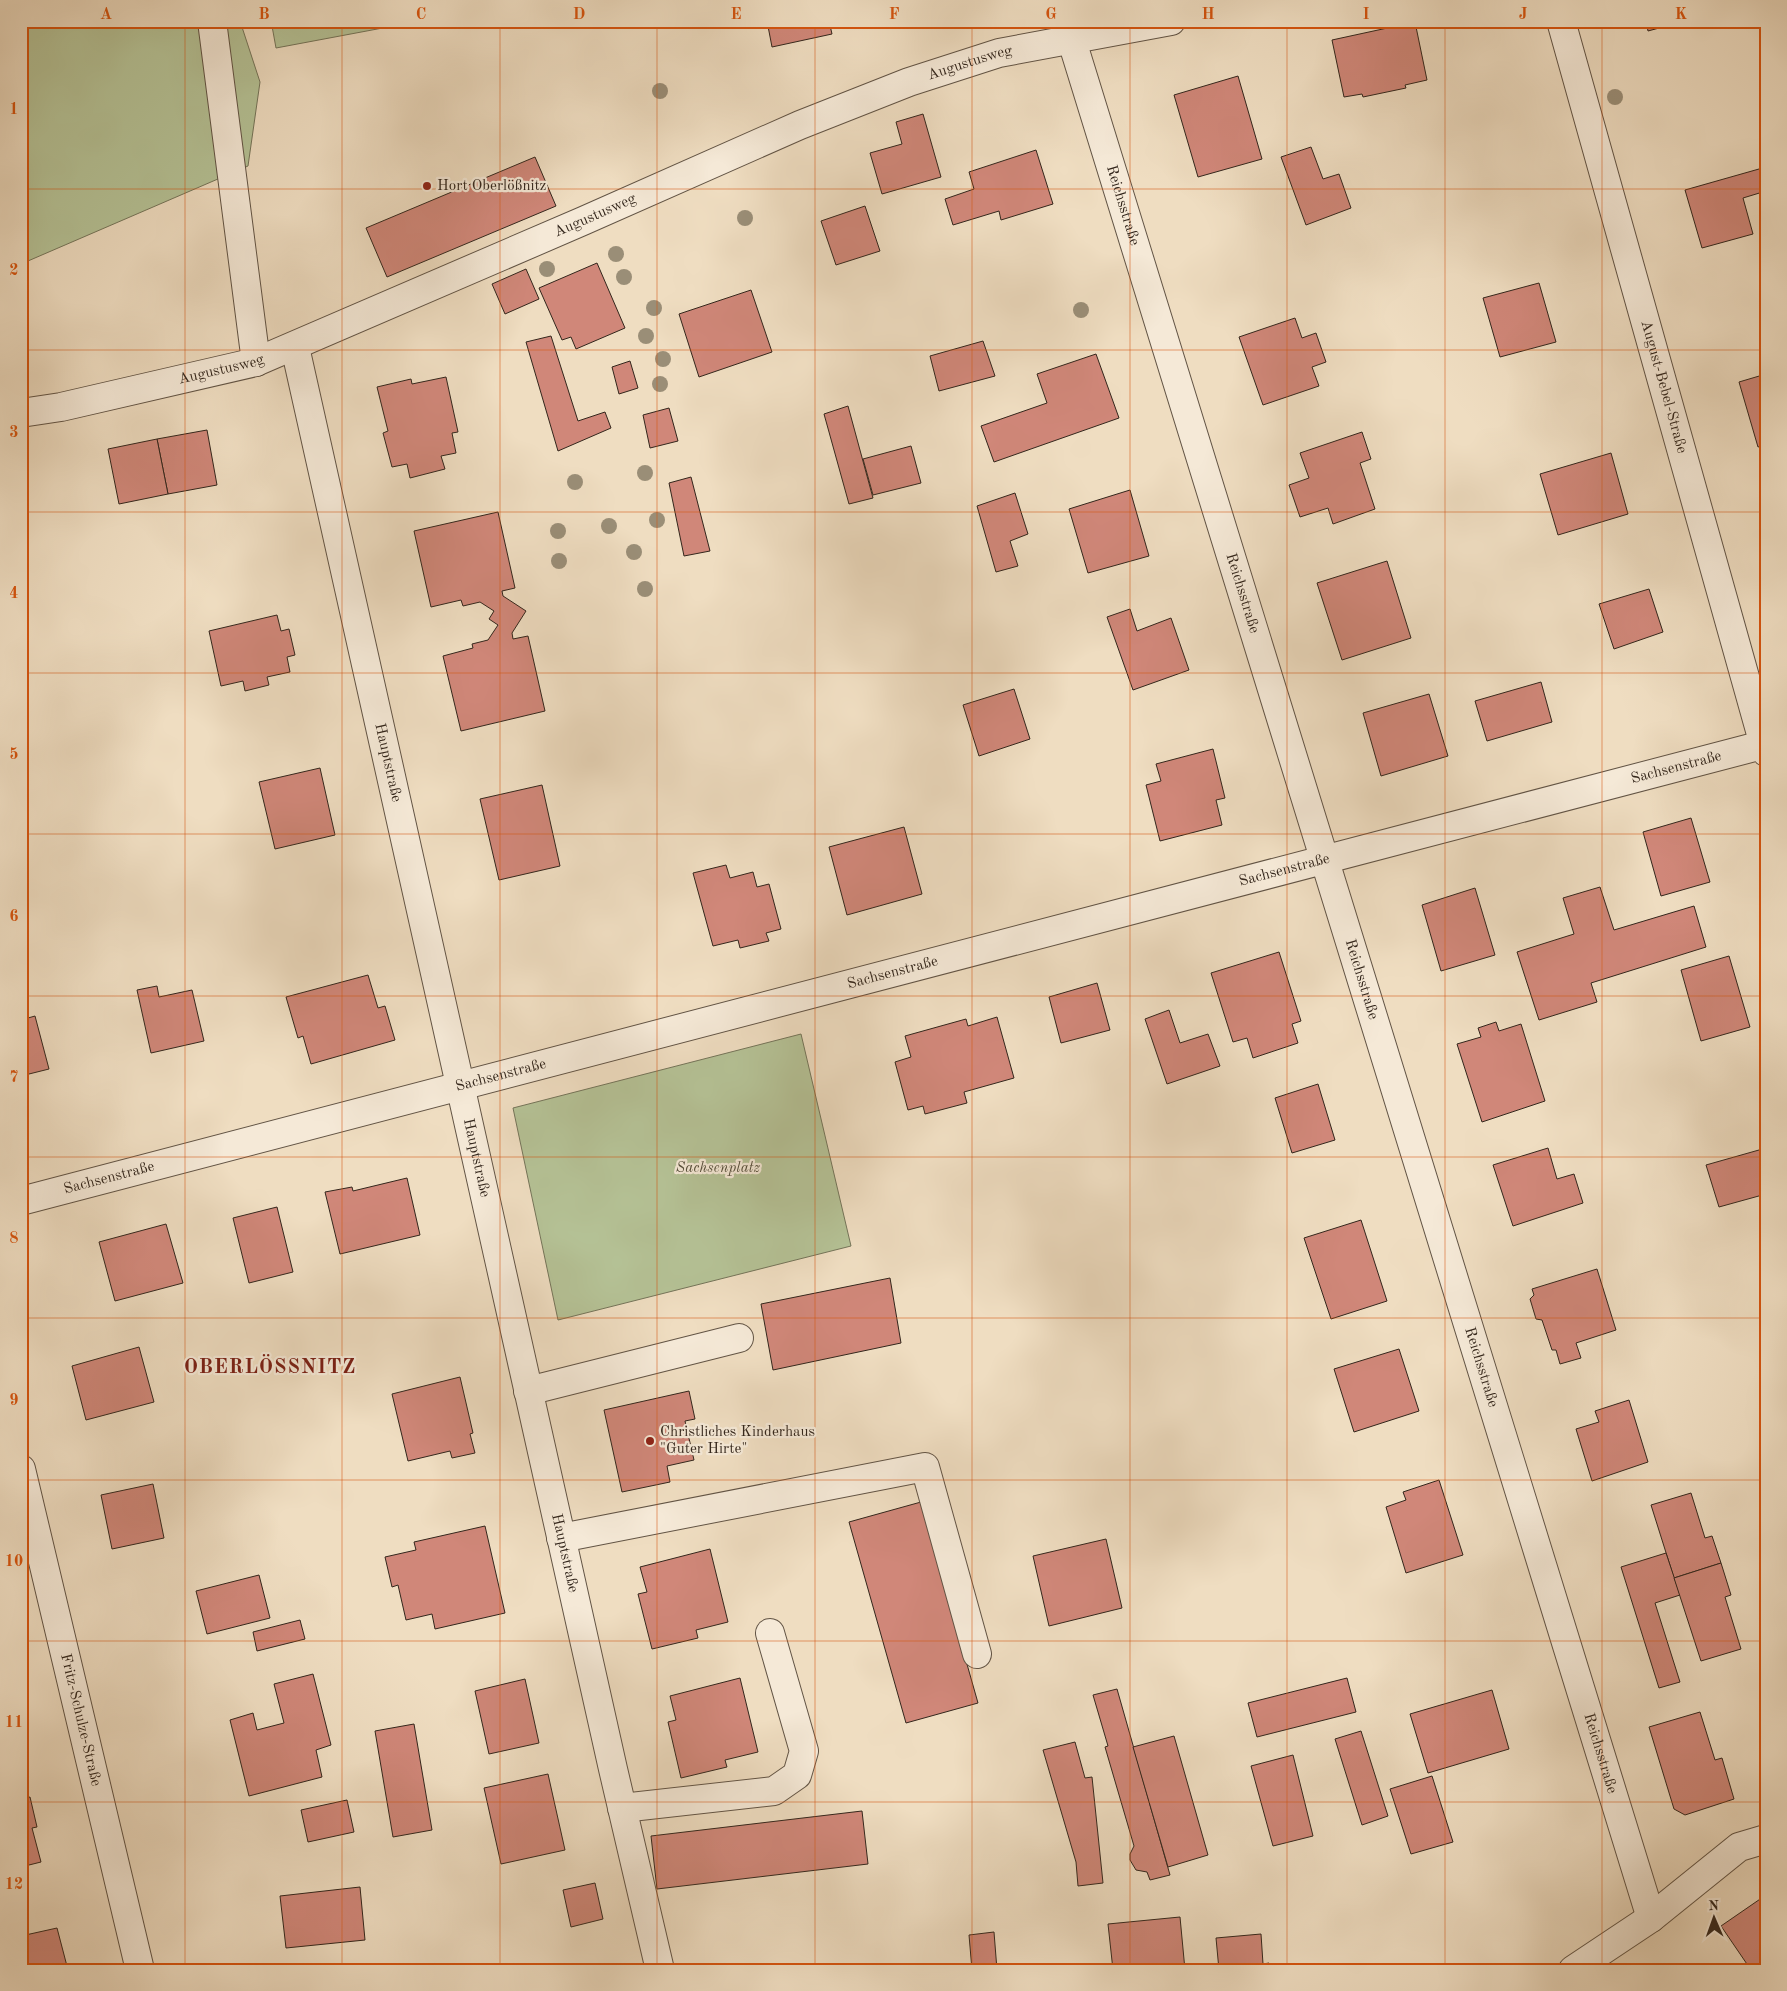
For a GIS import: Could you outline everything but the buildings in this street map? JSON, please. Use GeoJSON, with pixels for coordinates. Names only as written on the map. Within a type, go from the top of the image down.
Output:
{"type":"FeatureCollection","features":[{"type":"Feature","properties":{"kind":"street"},"geometry":{"type":"LineString","coordinates":[[212,21],[256,362]]}},
{"type":"Feature","properties":{"kind":"street","name":"Augustusweg"},"geometry":{"type":"LineString","coordinates":[[21,413],[61,406],[256,362],[295,347],[800,125],[909,82],[1000,53],[1171,21]]}},
{"type":"Feature","properties":{"kind":"street","name":"August-Bebel-Straße"},"geometry":{"type":"LineString","coordinates":[[1561,21],[1765,747]]}},
{"type":"Feature","properties":{"kind":"street","name":"Reichsstraße"},"geometry":{"type":"LineString","coordinates":[[1072,41],[1323,860],[1651,1918]]}},
{"type":"Feature","properties":{"kind":"street","name":"Hauptstraße"},"geometry":{"type":"LineString","coordinates":[[295,347],[561,1538],[660,1970]]}},
{"type":"Feature","properties":{"kind":"street","name":"Sachsenstraße"},"geometry":{"type":"LineString","coordinates":[[21,1202],[1323,860],[1765,747]]}},
{"type":"Feature","properties":{"kind":"street"},"geometry":{"type":"LineString","coordinates":[[528,1391],[739,1338]]}},
{"type":"Feature","properties":{"kind":"street"},"geometry":{"type":"LineString","coordinates":[[561,1538],[925,1466],[977,1654]]}},
{"type":"Feature","properties":{"kind":"street","name":"Fritz-Schulze-Straße"},"geometry":{"type":"LineString","coordinates":[[21,1469],[140,1970]]}},
{"type":"Feature","properties":{"kind":"street"},"geometry":{"type":"LineString","coordinates":[[622,1808],[774,1791],[797,1775],[804,1751],[770,1633]]}},
{"type":"Feature","properties":{"kind":"street"},"geometry":{"type":"LineString","coordinates":[[1573,1970],[1651,1918],[1739,1847],[1766,1839]]}},
{"type":"Feature","properties":{"kind":"green space"},"geometry":{"type":"Polygon","coordinates":[[[21,21],[240,21],[260,82],[248,166],[21,264],[21,21]]]}},
{"type":"Feature","properties":{"kind":"green space"},"geometry":{"type":"Polygon","coordinates":[[[295,21],[420,21],[276,48],[272,26],[295,21]]]}},
{"type":"Feature","properties":{"kind":"green space","name":"Sachsenplatz"},"geometry":{"type":"Polygon","coordinates":[[[801,1034],[851,1246],[558,1320],[513,1108],[801,1034]]]}},
{"type":"Feature","properties":{"kind":"place","name":"Hort Oberlößnitz"},"geometry":{"type":"Point","coordinates":[427,186]}},
{"type":"Feature","properties":{"kind":"place","name":"Christliches Kinderhaus \"Guter Hirte\""},"geometry":{"type":"Point","coordinates":[650,1441]}},
{"type":"Feature","properties":{"kind":"district","name":"OBERLÖSSNITZ"},"geometry":{"type":"Point","coordinates":[270,1368]}}]}
